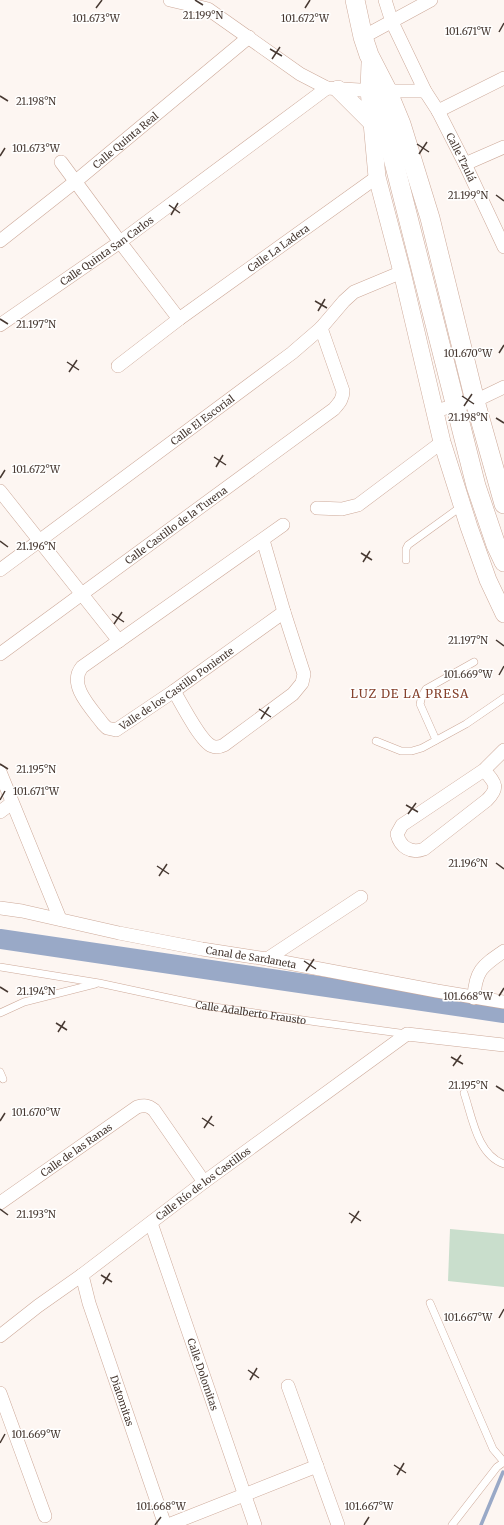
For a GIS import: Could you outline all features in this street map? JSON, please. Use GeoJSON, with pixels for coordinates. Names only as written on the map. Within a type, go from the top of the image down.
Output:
{"type":"FeatureCollection","features":[{"type":"Feature","properties":{"kind":"main road"},"geometry":{"type":"LineString","coordinates":[[355,0],[476,486],[496,545],[504,562]]}},
{"type":"Feature","properties":{"kind":"main road"},"geometry":{"type":"LineString","coordinates":[[377,90],[410,151],[430,218],[475,401],[504,504]]}},
{"type":"Feature","properties":{"kind":"main road"},"geometry":{"type":"LineString","coordinates":[[455,405],[466,412],[470,418],[491,489],[504,518]]}},
{"type":"Feature","properties":{"kind":"street"},"geometry":{"type":"LineString","coordinates":[[170,0],[208,9],[300,74],[333,88],[371,122]]}},
{"type":"Feature","properties":{"kind":"street","name":"Calle Tzulá"},"geometry":{"type":"LineString","coordinates":[[385,0],[392,22],[425,91],[438,111],[465,164],[504,247]]}},
{"type":"Feature","properties":{"kind":"street"},"geometry":{"type":"LineString","coordinates":[[363,37],[431,0]]}},
{"type":"Feature","properties":{"kind":"street","name":"Calle Quinta Real"},"geometry":{"type":"LineString","coordinates":[[0,241],[76,181],[248,37]]}},
{"type":"Feature","properties":{"kind":"street"},"geometry":{"type":"LineString","coordinates":[[438,111],[504,78]]}},
{"type":"Feature","properties":{"kind":"street"},"geometry":{"type":"LineString","coordinates":[[333,88],[425,91]]}},
{"type":"Feature","properties":{"kind":"street","name":"Calle Quinta San Carlos"},"geometry":{"type":"LineString","coordinates":[[0,325],[120,242],[333,88]]}},
{"type":"Feature","properties":{"kind":"street"},"geometry":{"type":"LineString","coordinates":[[377,90],[371,122],[377,177],[402,272],[442,442],[462,506],[488,580],[504,614]]}},
{"type":"Feature","properties":{"kind":"street"},"geometry":{"type":"LineString","coordinates":[[465,164],[504,147]]}},
{"type":"Feature","properties":{"kind":"street"},"geometry":{"type":"LineString","coordinates":[[61,162],[120,242],[180,319]]}},
{"type":"Feature","properties":{"kind":"street","name":"Calle La Ladera"},"geometry":{"type":"LineString","coordinates":[[118,366],[180,319],[377,177]]}},
{"type":"Feature","properties":{"kind":"street","name":"Calle El Escorial"},"geometry":{"type":"LineString","coordinates":[[0,570],[292,353],[321,328],[344,301],[354,292],[402,272]]}},
{"type":"Feature","properties":{"kind":"street","name":"Calle Castillo de la Turena"},"geometry":{"type":"LineString","coordinates":[[0,654],[334,409],[343,396],[343,391],[321,328]]}},
{"type":"Feature","properties":{"kind":"street"},"geometry":{"type":"LineString","coordinates":[[434,411],[475,401],[504,387]]}},
{"type":"Feature","properties":{"kind":"street"},"geometry":{"type":"LineString","coordinates":[[317,508],[342,509],[358,506],[442,442]]}},
{"type":"Feature","properties":{"kind":"street"},"geometry":{"type":"LineString","coordinates":[[0,491],[119,641]]}},
{"type":"Feature","properties":{"kind":"street","name":"Valle de los Castillo Poniente"},"geometry":{"type":"LineString","coordinates":[[283,525],[82,667],[77,675],[76,681],[80,692],[103,724],[116,730],[174,691],[284,612]]}},
{"type":"Feature","properties":{"kind":"street"},"geometry":{"type":"LineString","coordinates":[[174,691],[204,740],[214,747],[224,745],[287,699],[302,683],[304,674],[263,540]]}},
{"type":"Feature","properties":{"kind":"street"},"geometry":{"type":"LineString","coordinates":[[484,770],[495,786],[494,791],[487,800],[424,849],[414,851],[408,850],[403,846],[398,840],[397,834],[402,825],[484,770],[504,750]]}},
{"type":"Feature","properties":{"kind":"street"},"geometry":{"type":"LineString","coordinates":[[0,772],[60,919]]}},
{"type":"Feature","properties":{"kind":"street"},"geometry":{"type":"LineString","coordinates":[[0,812],[12,803]]}},
{"type":"Feature","properties":{"kind":"street"},"geometry":{"type":"LineString","coordinates":[[267,959],[361,897]]}},
{"type":"Feature","properties":{"kind":"street","name":"Canal de Sardaneta"},"geometry":{"type":"LineString","coordinates":[[0,908],[60,919],[119,934],[267,959],[474,998],[504,1002]]}},
{"type":"Feature","properties":{"kind":"street"},"geometry":{"type":"LineString","coordinates":[[474,998],[474,982],[478,974],[485,966],[504,951]]}},
{"type":"Feature","properties":{"kind":"street","name":"Calle Adalberto Frausto"},"geometry":{"type":"LineString","coordinates":[[407,1034],[504,1045]]}},
{"type":"Feature","properties":{"kind":"street","name":"Calle Río de los Castillos"},"geometry":{"type":"LineString","coordinates":[[0,1336],[204,1182],[407,1034]]}},
{"type":"Feature","properties":{"kind":"street","name":"Calle de las Ranas"},"geometry":{"type":"LineString","coordinates":[[0,1203],[137,1107],[144,1105],[150,1106],[154,1110],[204,1182]]}},
{"type":"Feature","properties":{"kind":"street","name":"Calle Dolomitas"},"geometry":{"type":"LineString","coordinates":[[151,1223],[255,1525]]}},
{"type":"Feature","properties":{"kind":"street","name":"Diatomitas"},"geometry":{"type":"LineString","coordinates":[[82,1275],[89,1303],[166,1525]]}},
{"type":"Feature","properties":{"kind":"street"},"geometry":{"type":"LineString","coordinates":[[288,1386],[338,1525]]}},
{"type":"Feature","properties":{"kind":"street"},"geometry":{"type":"LineString","coordinates":[[0,1393],[45,1516]]}},
{"type":"Feature","properties":{"kind":"street"},"geometry":{"type":"LineString","coordinates":[[166,1525],[317,1466]]}},
{"type":"Feature","properties":{"kind":"lane"},"geometry":{"type":"LineString","coordinates":[[406,560],[406,549],[408,545],[462,506]]}},
{"type":"Feature","properties":{"kind":"lane"},"geometry":{"type":"LineString","coordinates":[[436,740],[420,704],[422,696],[426,689],[474,662]]}},
{"type":"Feature","properties":{"kind":"lane"},"geometry":{"type":"LineString","coordinates":[[376,741],[401,750],[412,751],[422,748],[466,724],[504,698]]}},
{"type":"Feature","properties":{"kind":"lane","name":"Calle Adalberto Frausto"},"geometry":{"type":"LineString","coordinates":[[0,967],[99,983],[201,1005],[407,1034]]}},
{"type":"Feature","properties":{"kind":"lane"},"geometry":{"type":"LineString","coordinates":[[0,1013],[24,1002],[99,983]]}},
{"type":"Feature","properties":{"kind":"lane"},"geometry":{"type":"LineString","coordinates":[[464,1093],[485,1150],[497,1161],[504,1164]]}},
{"type":"Feature","properties":{"kind":"lane"},"geometry":{"type":"LineString","coordinates":[[430,1303],[494,1450],[504,1462],[497,1467],[452,1525]]}},
{"type":"Feature","properties":{"kind":"green space"},"geometry":{"type":"Polygon","coordinates":[[[450,1229],[504,1234],[504,1287],[448,1281],[450,1229]]]}},
{"type":"Feature","properties":{"kind":"waterway"},"geometry":{"type":"LineString","coordinates":[[0,939],[504,1013]]}},
{"type":"Feature","properties":{"kind":"waterway"},"geometry":{"type":"LineString","coordinates":[[481,1525],[503,1472]]}},
{"type":"Feature","properties":{"kind":"district","name":"LUZ DE LA PRESA"},"geometry":{"type":"Point","coordinates":[410,694]}}]}
